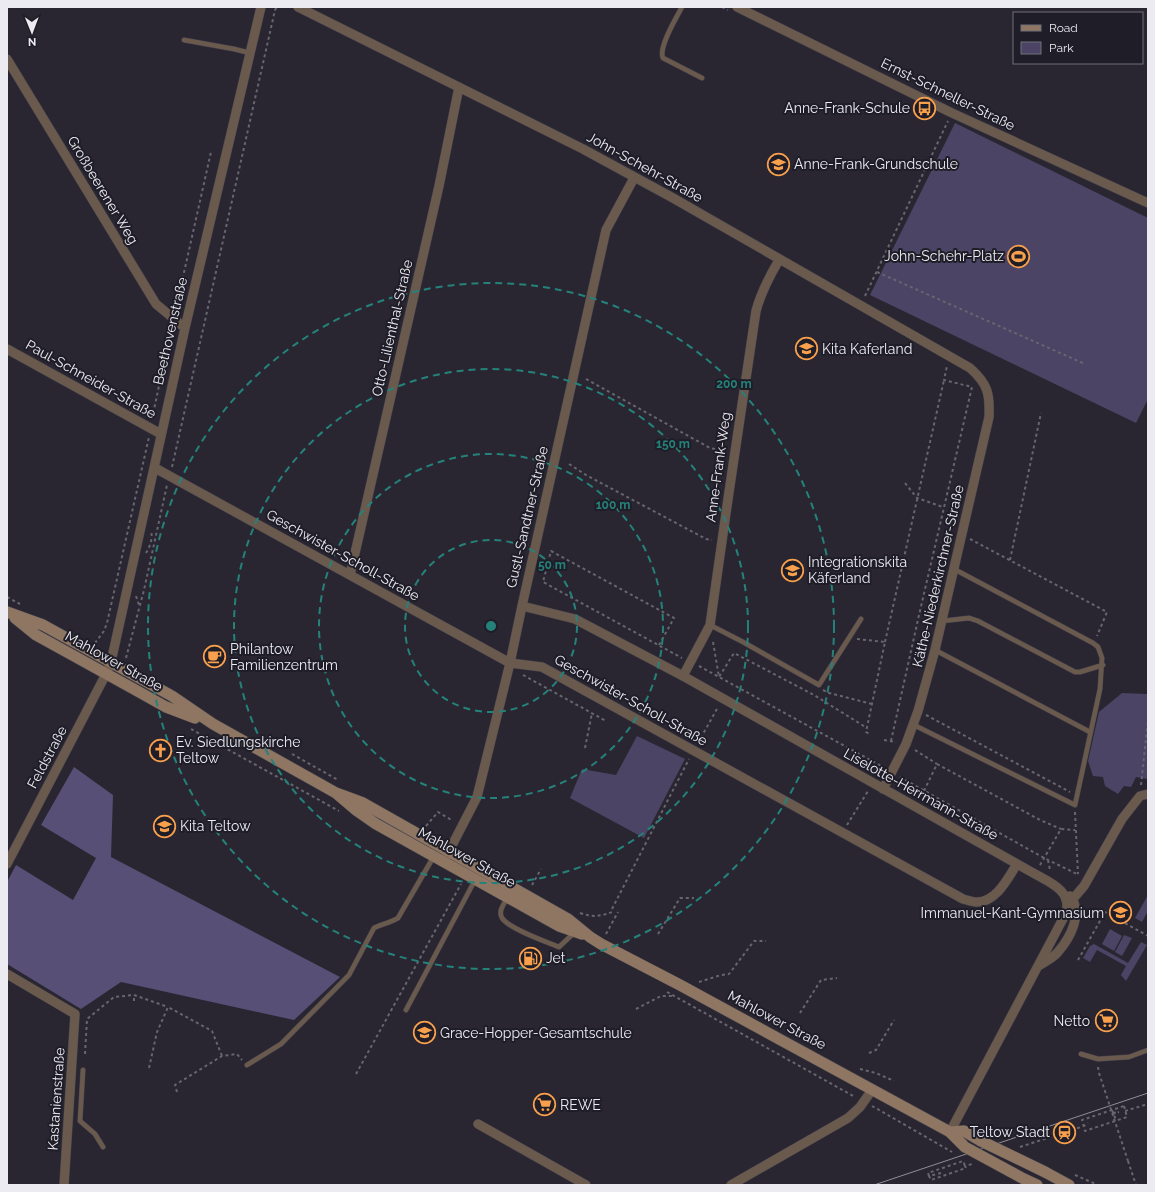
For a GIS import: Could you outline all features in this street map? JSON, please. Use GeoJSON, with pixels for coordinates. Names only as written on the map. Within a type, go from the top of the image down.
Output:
{"type":"FeatureCollection","features":[{"type":"Feature","properties":{"kind":"main road","name":"Mahlower Straße"},"geometry":{"type":"LineString","coordinates":[[7,612],[43,624],[172,696],[212,724],[336,793],[376,824],[441,854],[510,892],[568,919],[601,944],[680,984],[950,1132],[965,1147],[1022,1182],[1037,1185]]}},
{"type":"Feature","properties":{"kind":"main road","name":"Mahlower Straße"},"geometry":{"type":"LineString","coordinates":[[7,612],[36,635],[166,707],[212,724]]}},
{"type":"Feature","properties":{"kind":"main road","name":"Mahlower Straße"},"geometry":{"type":"LineString","coordinates":[[441,854],[476,879],[510,892],[559,926],[590,937]]}},
{"type":"Feature","properties":{"kind":"main road","name":"Mahlower Straße"},"geometry":{"type":"LineString","coordinates":[[950,1132],[964,1131],[1069,1185]]}},
{"type":"Feature","properties":{"kind":"street","name":"Beethovenstraße"},"geometry":{"type":"LineString","coordinates":[[111,662],[185,328],[260,7]]}},
{"type":"Feature","properties":{"kind":"street","name":"John-Schehr-Straße"},"geometry":{"type":"LineString","coordinates":[[298,7],[583,148],[970,368]]}},
{"type":"Feature","properties":{"kind":"street","name":"Ernst-Schneller-Straße"},"geometry":{"type":"LineString","coordinates":[[737,7],[952,113],[1148,203]]}},
{"type":"Feature","properties":{"kind":"street","name":"Großbeerener Weg"},"geometry":{"type":"LineString","coordinates":[[7,59],[156,304],[185,328]]}},
{"type":"Feature","properties":{"kind":"street","name":"Otto-Lilienthal-Straße"},"geometry":{"type":"LineString","coordinates":[[350,575],[439,186],[459,87]]}},
{"type":"Feature","properties":{"kind":"street","name":"Gustl-Sandtner-Straße"},"geometry":{"type":"LineString","coordinates":[[441,854],[463,826],[477,797],[510,663],[606,230],[634,178]]}},
{"type":"Feature","properties":{"kind":"street","name":"Anne-Frank-Weg"},"geometry":{"type":"LineString","coordinates":[[683,676],[710,625],[721,541],[756,311],[760,296],[779,260]]}},
{"type":"Feature","properties":{"kind":"street","name":"Paul-Schneider-Straße"},"geometry":{"type":"LineString","coordinates":[[7,349],[161,434]]}},
{"type":"Feature","properties":{"kind":"street","name":"Käthe-Niederkirchner-Straße"},"geometry":{"type":"LineString","coordinates":[[883,789],[914,725],[935,650],[989,417],[990,400],[987,389],[980,377],[970,368]]}},
{"type":"Feature","properties":{"kind":"street","name":"Geschwister-Scholl-Straße"},"geometry":{"type":"LineString","coordinates":[[155,468],[510,663],[542,667],[963,899],[977,902],[989,898],[1005,884],[1017,864]]}},
{"type":"Feature","properties":{"kind":"street","name":"Liselotte-Herrmann-Straße"},"geometry":{"type":"LineString","coordinates":[[522,606],[575,619],[683,676],[1035,874],[1066,892],[1072,900]]}},
{"type":"Feature","properties":{"kind":"street","name":"Feldstraße"},"geometry":{"type":"LineString","coordinates":[[7,864],[111,662]]}},
{"type":"Feature","properties":{"kind":"street"},"geometry":{"type":"LineString","coordinates":[[1040,965],[1051,959],[1057,953],[1070,933],[1076,917],[1076,910],[1072,900],[1084,886],[1122,818],[1144,795]]}},
{"type":"Feature","properties":{"kind":"street"},"geometry":{"type":"LineString","coordinates":[[950,1132],[1040,965],[1066,913],[1068,906],[1066,898],[1059,888]]}},
{"type":"Feature","properties":{"kind":"street","name":"Kastanienstraße"},"geometry":{"type":"LineString","coordinates":[[7,974],[75,1014],[64,1185]]}},
{"type":"Feature","properties":{"kind":"street"},"geometry":{"type":"LineString","coordinates":[[731,1185],[848,1118],[864,1102],[872,1090]]}},
{"type":"Feature","properties":{"kind":"street"},"geometry":{"type":"LineString","coordinates":[[478,1124],[586,1185]]}},
{"type":"Feature","properties":{"kind":"lane"},"geometry":{"type":"LineString","coordinates":[[682,7],[662,47],[662,55],[663,58],[702,78]]}},
{"type":"Feature","properties":{"kind":"lane"},"geometry":{"type":"LineString","coordinates":[[184,40],[213,44],[250,53]]}},
{"type":"Feature","properties":{"kind":"lane"},"geometry":{"type":"LineString","coordinates":[[914,725],[1074,805],[1100,689],[1103,665],[1098,647],[954,570]]}},
{"type":"Feature","properties":{"kind":"lane"},"geometry":{"type":"LineString","coordinates":[[942,621],[969,618],[978,621],[1074,672],[1080,672],[1103,665]]}},
{"type":"Feature","properties":{"kind":"lane"},"geometry":{"type":"LineString","coordinates":[[710,625],[819,685],[861,619]]}},
{"type":"Feature","properties":{"kind":"lane"},"geometry":{"type":"LineString","coordinates":[[935,650],[1090,732]]}},
{"type":"Feature","properties":{"kind":"lane"},"geometry":{"type":"LineString","coordinates":[[247,1065],[281,1044],[349,975],[374,928],[398,918],[441,854]]}},
{"type":"Feature","properties":{"kind":"lane"},"geometry":{"type":"LineString","coordinates":[[406,1010],[476,879]]}},
{"type":"Feature","properties":{"kind":"lane"},"geometry":{"type":"LineString","coordinates":[[510,892],[500,910],[502,918],[509,924],[535,938],[559,947],[575,931]]}},
{"type":"Feature","properties":{"kind":"lane"},"geometry":{"type":"LineString","coordinates":[[1081,1054],[1098,1059],[1129,1057],[1148,1050]]}},
{"type":"Feature","properties":{"kind":"lane"},"geometry":{"type":"LineString","coordinates":[[82,1070],[80,1121],[95,1134],[103,1147]]}},
{"type":"Feature","properties":{"kind":"path"},"geometry":{"type":"LineString","coordinates":[[125,663],[144,590],[275,10],[277,7]]}},
{"type":"Feature","properties":{"kind":"path"},"geometry":{"type":"LineString","coordinates":[[863,301],[952,113]]}},
{"type":"Feature","properties":{"kind":"path"},"geometry":{"type":"LineString","coordinates":[[93,645],[104,631],[107,623],[211,152]]}},
{"type":"Feature","properties":{"kind":"path"},"geometry":{"type":"LineString","coordinates":[[877,272],[1085,364]]}},
{"type":"Feature","properties":{"kind":"path"},"geometry":{"type":"LineString","coordinates":[[871,734],[866,732],[947,365]]}},
{"type":"Feature","properties":{"kind":"path"},"geometry":{"type":"LineString","coordinates":[[586,378],[710,448],[734,453]]}},
{"type":"Feature","properties":{"kind":"path"},"geometry":{"type":"LineString","coordinates":[[891,741],[943,507],[972,387],[944,380]]}},
{"type":"Feature","properties":{"kind":"path"},"geometry":{"type":"LineString","coordinates":[[1010,560],[1041,413]]}},
{"type":"Feature","properties":{"kind":"path"},"geometry":{"type":"LineString","coordinates":[[569,464],[586,475],[706,539],[721,541]]}},
{"type":"Feature","properties":{"kind":"path"},"geometry":{"type":"LineString","coordinates":[[905,483],[917,498],[943,507]]}},
{"type":"Feature","properties":{"kind":"path"},"geometry":{"type":"LineString","coordinates":[[962,534],[1108,612],[1093,643]]}},
{"type":"Feature","properties":{"kind":"path"},"geometry":{"type":"LineString","coordinates":[[659,645],[674,618],[551,551],[543,582],[892,772]]}},
{"type":"Feature","properties":{"kind":"path"},"geometry":{"type":"LineString","coordinates":[[710,625],[719,677]]}},
{"type":"Feature","properties":{"kind":"path"},"geometry":{"type":"LineString","coordinates":[[850,638],[885,642]]}},
{"type":"Feature","properties":{"kind":"path"},"geometry":{"type":"LineString","coordinates":[[719,677],[734,653],[814,695],[867,728]]}},
{"type":"Feature","properties":{"kind":"path"},"geometry":{"type":"LineString","coordinates":[[523,675],[606,721]]}},
{"type":"Feature","properties":{"kind":"path"},"geometry":{"type":"LineString","coordinates":[[819,688],[828,693],[872,704]]}},
{"type":"Feature","properties":{"kind":"path"},"geometry":{"type":"LineString","coordinates":[[612,909],[694,750],[723,699]]}},
{"type":"Feature","properties":{"kind":"path"},"geometry":{"type":"LineString","coordinates":[[927,708],[925,715],[1077,795]]}},
{"type":"Feature","properties":{"kind":"path"},"geometry":{"type":"LineString","coordinates":[[585,748],[592,713]]}},
{"type":"Feature","properties":{"kind":"path"},"geometry":{"type":"LineString","coordinates":[[1144,795],[1148,720]]}},
{"type":"Feature","properties":{"kind":"path"},"geometry":{"type":"LineString","coordinates":[[189,728],[343,813]]}},
{"type":"Feature","properties":{"kind":"path"},"geometry":{"type":"LineString","coordinates":[[906,744],[937,764],[1040,820],[1061,829],[1075,830]]}},
{"type":"Feature","properties":{"kind":"path"},"geometry":{"type":"LineString","coordinates":[[924,791],[937,764]]}},
{"type":"Feature","properties":{"kind":"path"},"geometry":{"type":"LineString","coordinates":[[902,771],[898,776],[1044,858],[1078,874],[1074,805]]}},
{"type":"Feature","properties":{"kind":"path"},"geometry":{"type":"LineString","coordinates":[[842,833],[873,784]]}},
{"type":"Feature","properties":{"kind":"path"},"geometry":{"type":"LineString","coordinates":[[422,832],[438,812],[463,826]]}},
{"type":"Feature","properties":{"kind":"path"},"geometry":{"type":"LineString","coordinates":[[1035,874],[1061,829]]}},
{"type":"Feature","properties":{"kind":"path"},"geometry":{"type":"LineString","coordinates":[[531,887],[541,869]]}},
{"type":"Feature","properties":{"kind":"path"},"geometry":{"type":"LineString","coordinates":[[356,1074],[462,883]]}},
{"type":"Feature","properties":{"kind":"path"},"geometry":{"type":"LineString","coordinates":[[658,934],[680,898],[694,898]]}},
{"type":"Feature","properties":{"kind":"path"},"geometry":{"type":"LineString","coordinates":[[604,937],[618,912]]}},
{"type":"Feature","properties":{"kind":"path"},"geometry":{"type":"LineString","coordinates":[[1078,960],[1105,912],[1148,936]]}},
{"type":"Feature","properties":{"kind":"path"},"geometry":{"type":"LineString","coordinates":[[680,984],[696,983],[729,974],[754,941],[766,941]]}},
{"type":"Feature","properties":{"kind":"path"},"geometry":{"type":"LineString","coordinates":[[800,1013],[821,980],[837,978]]}},
{"type":"Feature","properties":{"kind":"path"},"geometry":{"type":"LineString","coordinates":[[661,989],[952,1152]]}},
{"type":"Feature","properties":{"kind":"path"},"geometry":{"type":"LineString","coordinates":[[85,1054],[87,1020],[114,997],[134,995],[168,1007],[212,1031],[222,1056]]}},
{"type":"Feature","properties":{"kind":"path"},"geometry":{"type":"LineString","coordinates":[[134,995],[134,1001]]}},
{"type":"Feature","properties":{"kind":"path"},"geometry":{"type":"LineString","coordinates":[[636,1009],[661,996],[674,996]]}},
{"type":"Feature","properties":{"kind":"path"},"geometry":{"type":"LineString","coordinates":[[149,1068],[157,1032],[168,1007]]}},
{"type":"Feature","properties":{"kind":"path"},"geometry":{"type":"LineString","coordinates":[[869,1053],[876,1050],[894,1020]]}},
{"type":"Feature","properties":{"kind":"path"},"geometry":{"type":"LineString","coordinates":[[177,1092],[175,1085],[222,1056],[237,1054],[247,1065]]}},
{"type":"Feature","properties":{"kind":"path"},"geometry":{"type":"LineString","coordinates":[[860,1069],[876,1072],[894,1081]]}},
{"type":"Feature","properties":{"kind":"path"},"geometry":{"type":"LineString","coordinates":[[1099,1073],[1136,1185]]}},
{"type":"Feature","properties":{"kind":"path"},"geometry":{"type":"LineString","coordinates":[[1125,1111],[1148,1104]]}},
{"type":"Feature","properties":{"kind":"path"},"geometry":{"type":"LineString","coordinates":[[1124,1106],[1127,1117],[1085,1130],[1082,1120],[1112,1110],[1124,1106]]}},
{"type":"Feature","properties":{"kind":"path"},"geometry":{"type":"LineString","coordinates":[[1112,1110],[1112,1114],[1116,1120]]}},
{"type":"Feature","properties":{"kind":"path"},"geometry":{"type":"LineString","coordinates":[[1112,1114],[1120,1112]]}},
{"type":"Feature","properties":{"kind":"path"},"geometry":{"type":"LineString","coordinates":[[1017,1148],[1084,1126],[1088,1123]]}},
{"type":"Feature","properties":{"kind":"path"},"geometry":{"type":"LineString","coordinates":[[964,1161],[964,1166],[966,1168],[931,1180],[929,1176],[928,1173],[964,1161]]}},
{"type":"Feature","properties":{"kind":"path"},"geometry":{"type":"LineString","coordinates":[[964,1166],[972,1163]]}},
{"type":"Feature","properties":{"kind":"path"},"geometry":{"type":"LineString","coordinates":[[929,1176],[941,1173]]}},
{"type":"Feature","properties":{"kind":"green space","name":"John-Schehr-Platz"},"geometry":{"type":"Polygon","coordinates":[[[955,123],[1148,218],[1148,399],[1136,423],[870,295],[955,123]]]}},
{"type":"Feature","properties":{"kind":"green space"},"geometry":{"type":"Polygon","coordinates":[[[1148,688],[1148,779],[1136,777],[1131,787],[1124,786],[1118,794],[1105,786],[1103,777],[1093,776],[1088,761],[1099,712],[1122,693],[1147,694],[1148,688]]]}},
{"type":"Feature","properties":{"kind":"green space"},"geometry":{"type":"Polygon","coordinates":[[[637,736],[685,759],[644,838],[570,798],[582,769],[616,775],[637,736]]]}},
{"type":"Feature","properties":{"kind":"green space"},"geometry":{"type":"Polygon","coordinates":[[[1148,895],[1148,911],[1142,922],[1135,918],[1148,895]]]}},
{"type":"Feature","properties":{"kind":"green space"},"geometry":{"type":"Polygon","coordinates":[[[1110,929],[1122,936],[1114,951],[1102,944],[1110,929]]]}},
{"type":"Feature","properties":{"kind":"green space"},"geometry":{"type":"Polygon","coordinates":[[[1124,935],[1132,938],[1122,956],[1115,952],[1124,935]]]}},
{"type":"Feature","properties":{"kind":"green space"},"geometry":{"type":"Polygon","coordinates":[[[1141,942],[1147,945],[1126,981],[1121,975],[1126,966],[1097,950],[1090,962],[1083,958],[1090,946],[1094,944],[1128,963],[1141,942]]]}},
{"type":"Feature","properties":{"kind":"shaded area"},"geometry":{"type":"Polygon","coordinates":[[[74,767],[113,795],[111,857],[340,977],[294,1020],[121,982],[81,1009],[7,964],[7,882],[16,865],[73,900],[96,858],[41,825],[74,767]]]}},
{"type":"Feature","properties":{"kind":"tram line"},"geometry":{"type":"LineString","coordinates":[[874,1185],[1148,1093]]}},
{"type":"Feature","properties":{"kind":"place","name":"Anne-Frank-Schule"},"geometry":{"type":"Point","coordinates":[925,108]}},
{"type":"Feature","properties":{"kind":"place","name":"Anne-Frank-Grundschule"},"geometry":{"type":"Point","coordinates":[779,164]}},
{"type":"Feature","properties":{"kind":"place","name":"John-Schehr-Platz"},"geometry":{"type":"Point","coordinates":[1019,256]}},
{"type":"Feature","properties":{"kind":"place","name":"Kita Kaferland"},"geometry":{"type":"Point","coordinates":[806,349]}},
{"type":"Feature","properties":{"kind":"place","name":"Integrationskita Käferland"},"geometry":{"type":"Point","coordinates":[792,570]}},
{"type":"Feature","properties":{"kind":"place","name":"Philantow Familienzentrum"},"geometry":{"type":"Point","coordinates":[215,657]}},
{"type":"Feature","properties":{"kind":"place","name":"Ev. Siedlungskirche Teltow"},"geometry":{"type":"Point","coordinates":[160,750]}},
{"type":"Feature","properties":{"kind":"place","name":"Kita Teltow"},"geometry":{"type":"Point","coordinates":[165,826]}},
{"type":"Feature","properties":{"kind":"place","name":"Immanuel-Kant-Gymnasium"},"geometry":{"type":"Point","coordinates":[1120,913]}},
{"type":"Feature","properties":{"kind":"place","name":"Jet"},"geometry":{"type":"Point","coordinates":[531,958]}},
{"type":"Feature","properties":{"kind":"place","name":"Netto"},"geometry":{"type":"Point","coordinates":[1106,1021]}},
{"type":"Feature","properties":{"kind":"place","name":"Grace-Hopper-Gesamtschule"},"geometry":{"type":"Point","coordinates":[424,1033]}},
{"type":"Feature","properties":{"kind":"place","name":"REWE"},"geometry":{"type":"Point","coordinates":[544,1105]}},
{"type":"Feature","properties":{"kind":"place","name":"Teltow Stadt"},"geometry":{"type":"Point","coordinates":[1065,1132]}}]}
